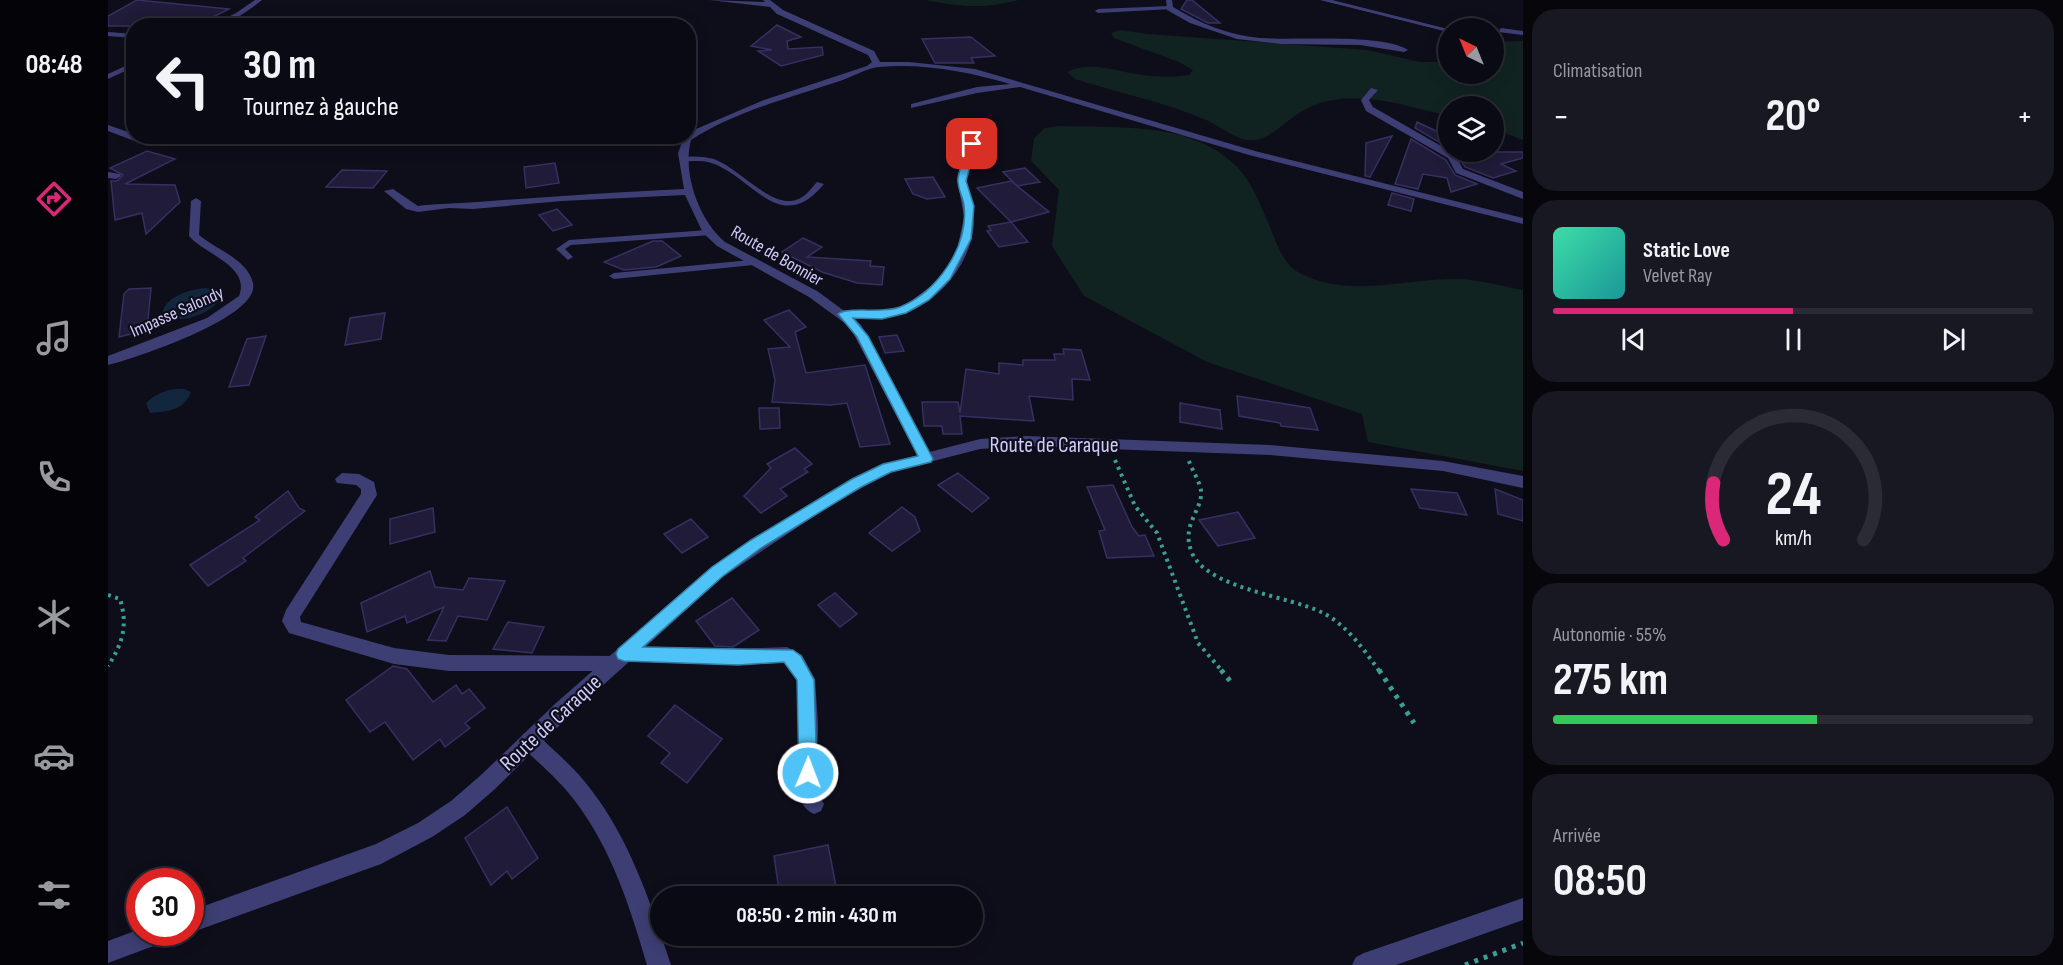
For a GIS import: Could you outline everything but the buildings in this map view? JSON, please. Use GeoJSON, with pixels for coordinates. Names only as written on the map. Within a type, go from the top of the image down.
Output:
{"type":"FeatureCollection","features":[{"type":"Feature","properties":{"kind":"street"},"geometry":{"type":"LineString","coordinates":[[712,0],[768,2],[780,12],[871,53],[877,59],[874,65]]}},
{"type":"Feature","properties":{"kind":"street"},"geometry":{"type":"LineString","coordinates":[[1323,0],[1438,28]]}},
{"type":"Feature","properties":{"kind":"street"},"geometry":{"type":"LineString","coordinates":[[1170,4],[1192,24],[1233,38],[1362,42],[1404,50]]}},
{"type":"Feature","properties":{"kind":"street"},"geometry":{"type":"LineString","coordinates":[[1504,30],[1523,33]]}},
{"type":"Feature","properties":{"kind":"street"},"geometry":{"type":"LineString","coordinates":[[696,133],[767,102],[874,65],[909,64],[958,68],[1030,85],[1252,153],[1523,221]]}},
{"type":"Feature","properties":{"kind":"street"},"geometry":{"type":"LineString","coordinates":[[108,77],[126,68]]}},
{"type":"Feature","properties":{"kind":"street"},"geometry":{"type":"LineString","coordinates":[[915,106],[977,90],[1030,85]]}},
{"type":"Feature","properties":{"kind":"street"},"geometry":{"type":"LineString","coordinates":[[1374,90],[1365,100],[1369,109],[1452,156],[1459,171],[1523,196]]}},
{"type":"Feature","properties":{"kind":"street"},"geometry":{"type":"LineString","coordinates":[[108,128],[126,135]]}},
{"type":"Feature","properties":{"kind":"street"},"geometry":{"type":"LineString","coordinates":[[843,314],[882,315],[902,310],[925,298],[947,276],[963,248],[969,225],[969,206],[962,181],[972,144],[970,128]]}},
{"type":"Feature","properties":{"kind":"street"},"geometry":{"type":"LineString","coordinates":[[684,144],[684,159]]}},
{"type":"Feature","properties":{"kind":"street","name":"Route de Bonnier"},"geometry":{"type":"LineString","coordinates":[[684,159],[689,192],[708,233],[751,263],[813,294],[843,314],[862,336],[926,459]]}},
{"type":"Feature","properties":{"kind":"street"},"geometry":{"type":"LineString","coordinates":[[389,192],[410,207],[418,208],[689,192]]}},
{"type":"Feature","properties":{"kind":"street","name":"Impasse Salondy"},"geometry":{"type":"LineString","coordinates":[[108,361],[197,326],[239,304],[245,297],[249,289],[238,267],[194,236],[196,201]]}},
{"type":"Feature","properties":{"kind":"street","name":"Route de Caraque"},"geometry":{"type":"LineString","coordinates":[[204,917],[381,853],[458,808],[619,658],[717,572],[756,544],[857,483],[887,468],[980,444],[1026,441],[1270,450],[1443,466],[1523,482]]}},
{"type":"Feature","properties":{"kind":"street"},"geometry":{"type":"LineString","coordinates":[[342,479],[359,480],[369,486],[369,495],[292,615],[291,621],[295,628],[394,656],[449,663],[787,655],[796,661],[806,680],[809,723],[807,795],[814,804]]}},
{"type":"Feature","properties":{"kind":"street"},"geometry":{"type":"LineString","coordinates":[[530,741],[586,799],[615,844],[647,925],[659,965]]}},
{"type":"Feature","properties":{"kind":"street"},"geometry":{"type":"LineString","coordinates":[[1364,965],[1523,909]]}},
{"type":"Feature","properties":{"kind":"street"},"geometry":{"type":"LineString","coordinates":[[108,952],[126,945]]}},
{"type":"Feature","properties":{"kind":"lane"},"geometry":{"type":"LineString","coordinates":[[230,18],[259,0]]}},
{"type":"Feature","properties":{"kind":"lane"},"geometry":{"type":"LineString","coordinates":[[1098,11],[1170,4]]}},
{"type":"Feature","properties":{"kind":"lane"},"geometry":{"type":"LineString","coordinates":[[108,33],[126,35]]}},
{"type":"Feature","properties":{"kind":"lane"},"geometry":{"type":"LineString","coordinates":[[684,159],[712,161],[787,205],[802,203],[811,197],[820,183]]}},
{"type":"Feature","properties":{"kind":"lane"},"geometry":{"type":"LineString","coordinates":[[568,257],[560,249],[569,243],[708,233]]}},
{"type":"Feature","properties":{"kind":"lane"},"geometry":{"type":"LineString","coordinates":[[614,276],[751,263]]}},
{"type":"Feature","properties":{"kind":"path"},"geometry":{"type":"LineString","coordinates":[[1108,444],[1135,506],[1157,533],[1198,643],[1231,682]]}},
{"type":"Feature","properties":{"kind":"path"},"geometry":{"type":"LineString","coordinates":[[1183,447],[1201,492],[1188,533],[1189,549],[1197,564],[1214,576],[1293,600],[1326,615],[1365,652],[1414,723]]}},
{"type":"Feature","properties":{"kind":"path"},"geometry":{"type":"LineString","coordinates":[[108,595],[120,598],[125,615],[123,644],[108,666]]}},
{"type":"Feature","properties":{"kind":"path"},"geometry":{"type":"LineString","coordinates":[[1465,965],[1523,943]]}},
{"type":"Feature","properties":{"kind":"green space"},"geometry":{"type":"Polygon","coordinates":[[[925,0],[1019,0],[972,6],[925,0]]]}},
{"type":"Feature","properties":{"kind":"green space"},"geometry":{"type":"Polygon","coordinates":[[[1120,30],[1147,34],[1367,50],[1420,62],[1438,62],[1438,84],[1504,84],[1504,42],[1523,41],[1523,140],[1504,133],[1504,96],[1438,96],[1438,113],[1378,100],[1341,99],[1323,102],[1300,112],[1263,138],[1243,139],[1190,114],[1075,79],[1067,72],[1095,67],[1142,75],[1166,76],[1189,75],[1193,70],[1179,62],[1114,38],[1111,33],[1120,30]]]}},
{"type":"Feature","properties":{"kind":"green space"},"geometry":{"type":"Polygon","coordinates":[[[1059,126],[1153,130],[1198,141],[1219,152],[1242,172],[1250,184],[1287,262],[1298,272],[1317,280],[1355,286],[1375,286],[1463,279],[1523,290],[1523,471],[1368,442],[1362,414],[1207,362],[1084,296],[1052,246],[1059,190],[1031,161],[1034,138],[1045,128],[1059,126]]]}},
{"type":"Feature","properties":{"kind":"water"},"geometry":{"type":"Polygon","coordinates":[[[203,288],[213,289],[219,294],[218,302],[207,311],[183,319],[175,319],[162,314],[172,299],[203,288]]]}},
{"type":"Feature","properties":{"kind":"water"},"geometry":{"type":"Polygon","coordinates":[[[184,389],[191,392],[180,406],[168,411],[150,413],[146,403],[154,396],[168,390],[184,389]]]}},
{"type":"Feature","properties":{"kind":"route"},"geometry":{"type":"LineString","coordinates":[[808,773],[809,723],[806,680],[796,661],[787,655],[738,657],[624,654],[717,572],[756,544],[857,483],[887,468],[926,459],[862,336],[843,314],[882,315],[902,310],[925,298],[947,276],[959,256],[969,225],[969,206],[962,181],[972,144]]}}]}
